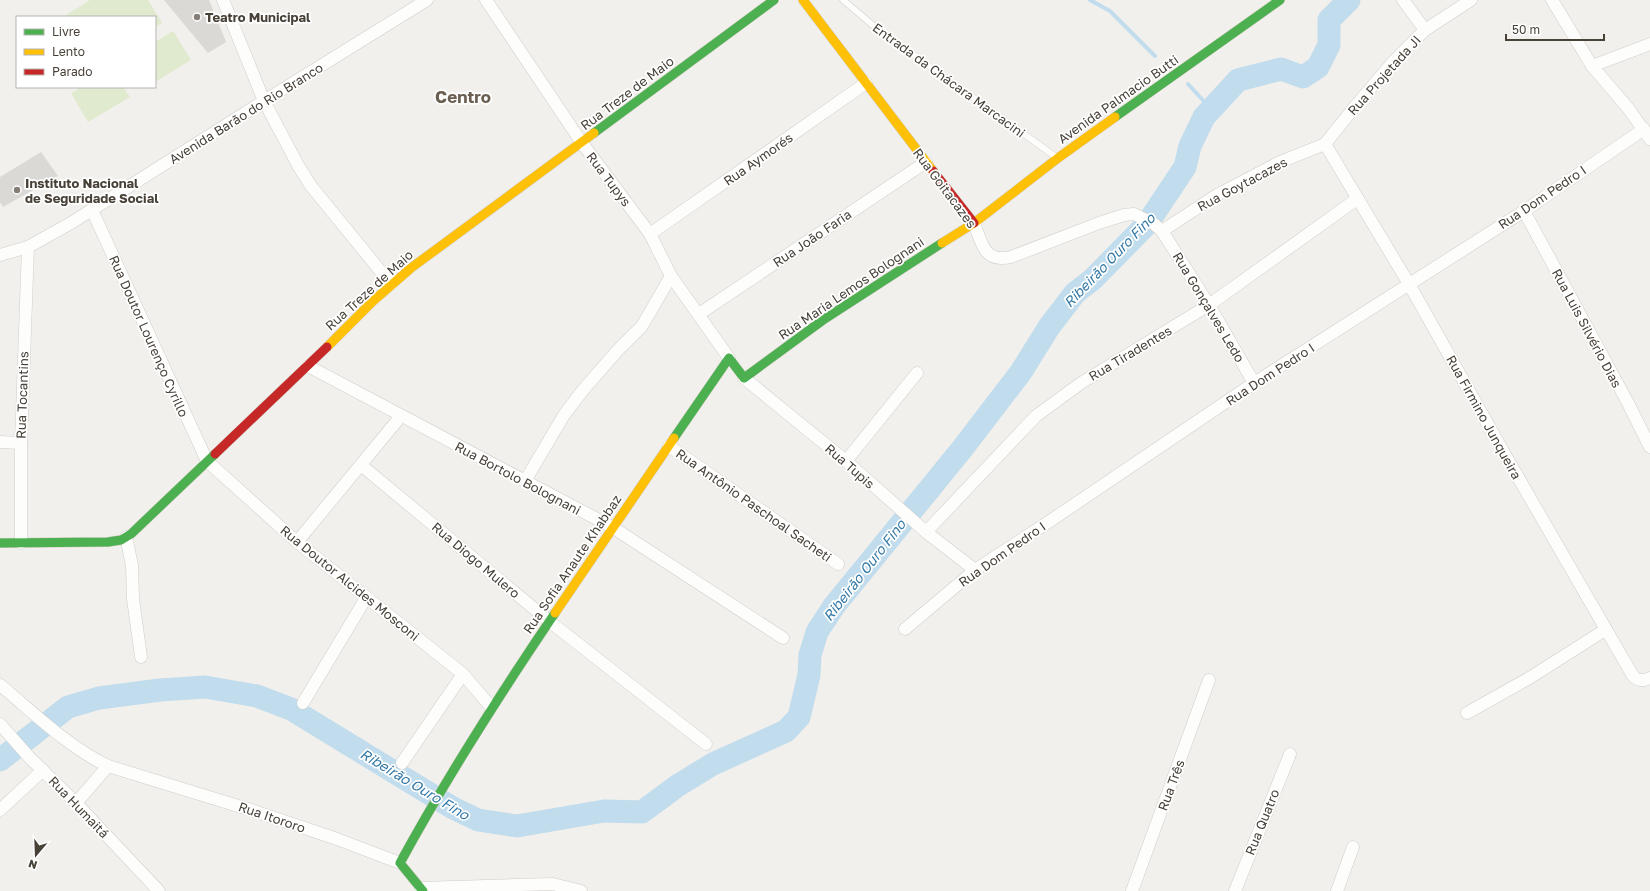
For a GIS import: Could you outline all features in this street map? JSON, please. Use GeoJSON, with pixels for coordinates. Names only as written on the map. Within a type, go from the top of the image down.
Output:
{"type":"FeatureCollection","features":[{"type":"Feature","properties":{"kind":"street"},"geometry":{"type":"LineString","coordinates":[[223,0],[264,101],[286,144],[311,186],[391,284]]}},
{"type":"Feature","properties":{"kind":"street","name":"Avenida Barão do Rio Branco"},"geometry":{"type":"LineString","coordinates":[[0,255],[28,247],[92,210],[264,101],[428,0]]}},
{"type":"Feature","properties":{"kind":"street","name":"Rua Tupys"},"geometry":{"type":"LineString","coordinates":[[486,0],[582,143],[650,234],[671,276],[729,358]]}},
{"type":"Feature","properties":{"kind":"street","name":"Rua Treze de Maio"},"geometry":{"type":"LineString","coordinates":[[0,543],[108,542],[121,540],[126,537],[137,529],[206,461],[308,366],[391,284],[774,0]]}},
{"type":"Feature","properties":{"kind":"street","name":"Rua Goitacazes"},"geometry":{"type":"LineString","coordinates":[[803,0],[974,223],[987,254],[996,259],[1003,259],[1112,218],[1134,214],[1158,228]]}},
{"type":"Feature","properties":{"kind":"street","name":"Avenida Palmacio Butti"},"geometry":{"type":"LineString","coordinates":[[974,223],[1058,158],[1280,0]]}},
{"type":"Feature","properties":{"kind":"street"},"geometry":{"type":"LineString","coordinates":[[1403,0],[1425,30]]}},
{"type":"Feature","properties":{"kind":"street","name":"Rua Projetada JI"},"geometry":{"type":"LineString","coordinates":[[1325,144],[1394,61],[1425,30],[1471,0]]}},
{"type":"Feature","properties":{"kind":"street"},"geometry":{"type":"LineString","coordinates":[[1552,0],[1592,66],[1628,108],[1647,134]]}},
{"type":"Feature","properties":{"kind":"street"},"geometry":{"type":"LineString","coordinates":[[1592,66],[1650,44]]}},
{"type":"Feature","properties":{"kind":"street","name":"Rua Aymorés"},"geometry":{"type":"LineString","coordinates":[[650,234],[866,83]]}},
{"type":"Feature","properties":{"kind":"street","name":"Rua Dom Pedro I"},"geometry":{"type":"LineString","coordinates":[[905,629],[975,570],[1254,383],[1647,134]]}},
{"type":"Feature","properties":{"kind":"street","name":"Rua Firmino Junqueira"},"geometry":{"type":"LineString","coordinates":[[1325,144],[1409,284],[1605,630],[1633,676],[1639,680],[1649,678]]}},
{"type":"Feature","properties":{"kind":"street","name":"Rua Goytacazes"},"geometry":{"type":"LineString","coordinates":[[1158,228],[1280,162],[1325,144]]}},
{"type":"Feature","properties":{"kind":"street","name":"Rua João Faria"},"geometry":{"type":"LineString","coordinates":[[699,314],[926,162]]}},
{"type":"Feature","properties":{"kind":"street","name":"Rua Tiradentes"},"geometry":{"type":"LineString","coordinates":[[926,532],[1036,416],[1081,382],[1209,305],[1357,199]]}},
{"type":"Feature","properties":{"kind":"street","name":"Rua Doutor Lourenço Cyrillo"},"geometry":{"type":"LineString","coordinates":[[92,210],[206,461]]}},
{"type":"Feature","properties":{"kind":"street","name":"Rua Luis Silvério Dias"},"geometry":{"type":"LineString","coordinates":[[1524,211],[1650,447]]}},
{"type":"Feature","properties":{"kind":"street","name":"Rua Maria Lemos Bolognani"},"geometry":{"type":"LineString","coordinates":[[744,378],[823,320],[974,223]]}},
{"type":"Feature","properties":{"kind":"street","name":"Rua Gonçalves Ledo"},"geometry":{"type":"LineString","coordinates":[[1158,228],[1209,305],[1254,383]]}},
{"type":"Feature","properties":{"kind":"street","name":"Rua Tocantins"},"geometry":{"type":"LineString","coordinates":[[21,543],[21,443],[28,247]]}},
{"type":"Feature","properties":{"kind":"street"},"geometry":{"type":"LineString","coordinates":[[525,481],[564,415],[583,390],[618,350],[642,326],[671,276]]}},
{"type":"Feature","properties":{"kind":"street","name":"Rua Tupis"},"geometry":{"type":"LineString","coordinates":[[729,358],[744,378],[846,461],[916,524],[975,570]]}},
{"type":"Feature","properties":{"kind":"street","name":"Rua Sofia Anaute Khabbaz"},"geometry":{"type":"LineString","coordinates":[[400,863],[422,821],[491,707],[612,527],[729,358]]}},
{"type":"Feature","properties":{"kind":"street","name":"Rua Bortolo Bolognani"},"geometry":{"type":"LineString","coordinates":[[308,366],[612,527],[783,638]]}},
{"type":"Feature","properties":{"kind":"street"},"geometry":{"type":"LineString","coordinates":[[846,461],[917,372]]}},
{"type":"Feature","properties":{"kind":"street"},"geometry":{"type":"LineString","coordinates":[[297,542],[401,416]]}},
{"type":"Feature","properties":{"kind":"street"},"geometry":{"type":"LineString","coordinates":[[0,442],[21,443]]}},
{"type":"Feature","properties":{"kind":"street","name":"Rua Antônio Paschoal Sacheti"},"geometry":{"type":"LineString","coordinates":[[669,446],[838,564]]}},
{"type":"Feature","properties":{"kind":"street","name":"Rua Doutor Alcides Mosconi"},"geometry":{"type":"LineString","coordinates":[[206,461],[297,542],[463,674],[491,707]]}},
{"type":"Feature","properties":{"kind":"street","name":"Rua Diogo Mulero"},"geometry":{"type":"LineString","coordinates":[[361,465],[549,621],[706,744]]}},
{"type":"Feature","properties":{"kind":"street"},"geometry":{"type":"LineString","coordinates":[[126,537],[132,565],[133,599],[141,657]]}},
{"type":"Feature","properties":{"kind":"street"},"geometry":{"type":"LineString","coordinates":[[303,703],[366,598]]}},
{"type":"Feature","properties":{"kind":"street"},"geometry":{"type":"LineString","coordinates":[[1466,713],[1531,676],[1605,630]]}},
{"type":"Feature","properties":{"kind":"street"},"geometry":{"type":"LineString","coordinates":[[402,763],[463,674]]}},
{"type":"Feature","properties":{"kind":"street","name":"Rua Três"},"geometry":{"type":"LineString","coordinates":[[1132,891],[1209,680]]}},
{"type":"Feature","properties":{"kind":"street"},"geometry":{"type":"LineString","coordinates":[[0,685],[64,738],[88,756],[108,766],[76,803]]}},
{"type":"Feature","properties":{"kind":"street","name":"Rua Humaitá"},"geometry":{"type":"LineString","coordinates":[[0,724],[16,744],[76,803],[159,891]]}},
{"type":"Feature","properties":{"kind":"street","name":"Rua Quatro"},"geometry":{"type":"LineString","coordinates":[[1235,891],[1290,754]]}},
{"type":"Feature","properties":{"kind":"street","name":"Rua Itororo"},"geometry":{"type":"LineString","coordinates":[[108,766],[248,809],[400,863]]}},
{"type":"Feature","properties":{"kind":"street"},"geometry":{"type":"LineString","coordinates":[[0,810],[43,770]]}},
{"type":"Feature","properties":{"kind":"street"},"geometry":{"type":"LineString","coordinates":[[1338,891],[1353,847]]}},
{"type":"Feature","properties":{"kind":"street"},"geometry":{"type":"LineString","coordinates":[[400,863],[422,889],[553,888],[581,891]]}},
{"type":"Feature","properties":{"kind":"lane","name":"Entrada da Chácara Marcacini"},"geometry":{"type":"LineString","coordinates":[[843,0],[875,27],[1058,158]]}},
{"type":"Feature","properties":{"kind":"green space"},"geometry":{"type":"Polygon","coordinates":[[[90,0],[148,0],[162,23],[156,26],[156,16],[65,16],[90,0]]]}},
{"type":"Feature","properties":{"kind":"green space"},"geometry":{"type":"Polygon","coordinates":[[[173,31],[191,60],[156,81],[156,41],[173,31]]]}},
{"type":"Feature","properties":{"kind":"green space"},"geometry":{"type":"Polygon","coordinates":[[[80,88],[124,88],[130,97],[88,122],[71,93],[80,88]]]}},
{"type":"Feature","properties":{"kind":"building","name":"Teatro Municipal"},"geometry":{"type":"Polygon","coordinates":[[[164,0],[209,0],[226,42],[208,53],[164,0]]]}},
{"type":"Feature","properties":{"kind":"building","name":"Instituto Nacional de Seguridade Social"},"geometry":{"type":"Polygon","coordinates":[[[41,152],[58,176],[3,207],[0,202],[0,177],[41,152]]]}},
{"type":"Feature","properties":{"kind":"waterway"},"geometry":{"type":"LineString","coordinates":[[1090,0],[1110,11],[1155,56]]}},
{"type":"Feature","properties":{"kind":"waterway","name":"Ribeirão Ouro Fino"},"geometry":{"type":"LineString","coordinates":[[0,760],[68,707],[99,698],[160,690],[205,687],[257,696],[291,709],[453,808],[478,820],[517,826],[604,811],[642,812],[677,786],[713,764],[786,731],[799,717],[809,675],[810,655],[817,632],[834,606],[962,449],[1021,372],[1049,327],[1075,293],[1093,279],[1147,224],[1185,167],[1190,146],[1204,117],[1238,80],[1281,69],[1303,77],[1318,67],[1329,45],[1329,20],[1349,0]]}},
{"type":"Feature","properties":{"kind":"waterway"},"geometry":{"type":"LineString","coordinates":[[1188,84],[1211,109]]}},
{"type":"Feature","properties":{"kind":"traffic: fast"},"geometry":{"type":"LineString","coordinates":[[594,133],[774,0]]}},
{"type":"Feature","properties":{"kind":"traffic: fast"},"geometry":{"type":"LineString","coordinates":[[1115,117],[1280,0]]}},
{"type":"Feature","properties":{"kind":"traffic: fast"},"geometry":{"type":"LineString","coordinates":[[674,438],[729,358],[744,378],[823,320],[942,243]]}},
{"type":"Feature","properties":{"kind":"traffic: fast"},"geometry":{"type":"LineString","coordinates":[[0,543],[108,542],[121,540],[131,534],[215,454]]}},
{"type":"Feature","properties":{"kind":"traffic: fast"},"geometry":{"type":"LineString","coordinates":[[423,891],[400,863],[474,736],[555,613]]}},
{"type":"Feature","properties":{"kind":"traffic: slow"},"geometry":{"type":"LineString","coordinates":[[803,0],[933,171]]}},
{"type":"Feature","properties":{"kind":"traffic: slow"},"geometry":{"type":"LineString","coordinates":[[942,243],[974,223],[1058,158],[1115,117]]}},
{"type":"Feature","properties":{"kind":"traffic: slow"},"geometry":{"type":"LineString","coordinates":[[327,347],[373,301],[411,268],[594,133]]}},
{"type":"Feature","properties":{"kind":"traffic: slow"},"geometry":{"type":"LineString","coordinates":[[555,613],[674,438]]}},
{"type":"Feature","properties":{"kind":"traffic: jam"},"geometry":{"type":"LineString","coordinates":[[933,171],[974,223]]}},
{"type":"Feature","properties":{"kind":"traffic: jam"},"geometry":{"type":"LineString","coordinates":[[215,454],[327,347]]}},
{"type":"Feature","properties":{"kind":"place","name":"Teatro Municipal"},"geometry":{"type":"Point","coordinates":[197,17]}},
{"type":"Feature","properties":{"kind":"place","name":"Instituto Nacional de Seguridade Social"},"geometry":{"type":"Point","coordinates":[17,190]}},
{"type":"Feature","properties":{"kind":"district","name":"Centro"},"geometry":{"type":"Point","coordinates":[463,96]}}]}
